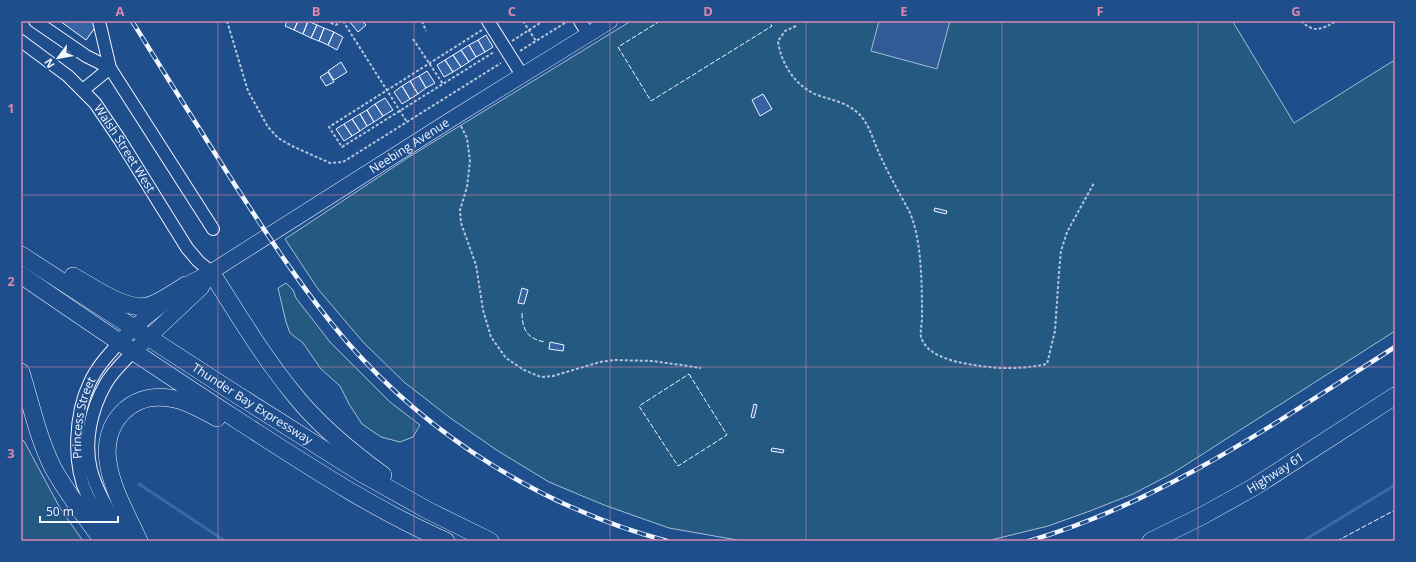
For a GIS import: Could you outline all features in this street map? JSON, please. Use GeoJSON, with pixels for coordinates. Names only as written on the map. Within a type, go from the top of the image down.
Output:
{"type":"FeatureCollection","features":[{"type":"Feature","properties":{"kind":"highway"},"geometry":{"type":"LineString","coordinates":[[21,250],[129,305],[144,307],[149,306],[186,285]]}},
{"type":"Feature","properties":{"kind":"highway","name":"Thunder Bay Expressway"},"geometry":{"type":"LineString","coordinates":[[21,255],[361,473],[429,511],[490,541]]}},
{"type":"Feature","properties":{"kind":"highway"},"geometry":{"type":"LineString","coordinates":[[210,272],[265,356],[293,394],[322,425],[354,454],[429,511]]}},
{"type":"Feature","properties":{"kind":"highway","name":"Thunder Bay Expressway"},"geometry":{"type":"LineString","coordinates":[[21,275],[126,347],[314,470],[375,505],[446,541]]}},
{"type":"Feature","properties":{"kind":"highway"},"geometry":{"type":"LineString","coordinates":[[21,372],[44,446],[54,470],[81,512],[104,541]]}},
{"type":"Feature","properties":{"kind":"highway","name":"Highway 61"},"geometry":{"type":"LineString","coordinates":[[1151,541],[1200,517],[1254,487],[1395,396]]}},
{"type":"Feature","properties":{"kind":"highway"},"geometry":{"type":"LineString","coordinates":[[138,541],[111,478],[107,460],[107,443],[111,429],[118,418],[132,404],[142,400],[162,397],[171,398],[188,404],[314,470]]}},
{"type":"Feature","properties":{"kind":"main road","name":"Neebing Avenue"},"geometry":{"type":"LineString","coordinates":[[126,347],[134,327],[186,285],[210,272],[610,21]]}},
{"type":"Feature","properties":{"kind":"main road","name":"Neebing Avenue"},"geometry":{"type":"LineString","coordinates":[[126,347],[149,338],[201,288],[210,272]]}},
{"type":"Feature","properties":{"kind":"street"},"geometry":{"type":"LineString","coordinates":[[35,21],[86,56],[110,68]]}},
{"type":"Feature","properties":{"kind":"street"},"geometry":{"type":"LineString","coordinates":[[100,21],[110,68],[212,229]]}},
{"type":"Feature","properties":{"kind":"street"},"geometry":{"type":"LineString","coordinates":[[580,21],[588,34]]}},
{"type":"Feature","properties":{"kind":"street"},"geometry":{"type":"LineString","coordinates":[[486,25],[504,46],[522,75]]}},
{"type":"Feature","properties":{"kind":"street","name":"Walsh Street West"},"geometry":{"type":"LineString","coordinates":[[21,41],[48,60],[83,90],[109,122],[187,248],[210,272]]}},
{"type":"Feature","properties":{"kind":"street"},"geometry":{"type":"LineString","coordinates":[[83,90],[110,68]]}},
{"type":"Feature","properties":{"kind":"street","name":"Princess Street"},"geometry":{"type":"LineString","coordinates":[[117,541],[86,494],[80,474],[77,450],[80,413],[89,383],[106,356],[126,347]]}},
{"type":"Feature","properties":{"kind":"street","name":"Princess Street"},"geometry":{"type":"LineString","coordinates":[[126,347],[115,371],[105,384],[98,400],[92,420],[89,443],[90,464],[98,488],[127,541]]}},
{"type":"Feature","properties":{"kind":"path"},"geometry":{"type":"LineString","coordinates":[[227,21],[248,91],[268,127],[278,138],[330,163],[343,162],[568,21]]}},
{"type":"Feature","properties":{"kind":"path"},"geometry":{"type":"LineString","coordinates":[[326,21],[336,25]]}},
{"type":"Feature","properties":{"kind":"path"},"geometry":{"type":"LineString","coordinates":[[335,30],[336,25],[342,21],[407,122]]}},
{"type":"Feature","properties":{"kind":"path"},"geometry":{"type":"LineString","coordinates":[[422,21],[426,31]]}},
{"type":"Feature","properties":{"kind":"path"},"geometry":{"type":"LineString","coordinates":[[523,21],[536,41]]}},
{"type":"Feature","properties":{"kind":"path"},"geometry":{"type":"LineString","coordinates":[[486,25],[465,41],[329,127],[342,147],[543,21]]}},
{"type":"Feature","properties":{"kind":"path"},"geometry":{"type":"LineString","coordinates":[[1301,21],[1313,30],[1319,29],[1336,21]]}},
{"type":"Feature","properties":{"kind":"path"},"geometry":{"type":"LineString","coordinates":[[796,26],[785,31],[778,41],[779,52],[789,71],[793,77],[808,91],[818,96],[845,104],[860,114],[889,175],[910,213],[918,248],[922,318],[920,332],[922,340],[930,351],[948,360],[984,368],[1011,369],[1047,364],[1055,331],[1062,251],[1067,232],[1094,183]]}},
{"type":"Feature","properties":{"kind":"path"},"geometry":{"type":"LineString","coordinates":[[413,39],[442,84]]}},
{"type":"Feature","properties":{"kind":"path"},"geometry":{"type":"LineString","coordinates":[[465,41],[468,44]]}},
{"type":"Feature","properties":{"kind":"path"},"geometry":{"type":"LineString","coordinates":[[450,50],[452,54]]}},
{"type":"Feature","properties":{"kind":"path"},"geometry":{"type":"LineString","coordinates":[[455,117],[468,138],[470,161],[467,187],[460,210],[462,223],[476,265],[483,310],[491,337],[506,358],[524,370],[541,377],[553,376],[600,362],[614,360],[653,361],[701,368]]}},
{"type":"Feature","properties":{"kind":"path"},"geometry":{"type":"LineString","coordinates":[[335,123],[337,127]]}},
{"type":"Feature","properties":{"kind":"shaded area"},"geometry":{"type":"Polygon","coordinates":[[[631,21],[1234,21],[1233,22],[1294,123],[1393,61],[1395,64],[1395,331],[1173,473],[1133,494],[1048,526],[987,541],[743,541],[669,528],[604,505],[549,482],[498,451],[449,417],[404,382],[363,342],[318,289],[285,239],[409,157],[631,21]]]}},
{"type":"Feature","properties":{"kind":"shaded area"},"geometry":{"type":"Polygon","coordinates":[[[879,21],[950,21],[937,69],[871,51],[879,21]]]}},
{"type":"Feature","properties":{"kind":"shaded area"},"geometry":{"type":"Polygon","coordinates":[[[286,283],[293,290],[296,298],[330,342],[390,402],[420,425],[413,437],[400,442],[381,437],[362,424],[349,404],[340,386],[321,369],[303,343],[290,333],[278,288],[286,283]]]}},
{"type":"Feature","properties":{"kind":"shaded area"},"geometry":{"type":"Polygon","coordinates":[[[21,439],[24,441],[60,508],[83,541],[21,541],[21,439]]]}},
{"type":"Feature","properties":{"kind":"building"},"geometry":{"type":"Polygon","coordinates":[[[60,21],[92,21],[97,25],[86,40],[60,21]]]}},
{"type":"Feature","properties":{"kind":"building"},"geometry":{"type":"Polygon","coordinates":[[[287,21],[298,21],[294,30],[285,26],[287,21]]]}},
{"type":"Feature","properties":{"kind":"building"},"geometry":{"type":"Polygon","coordinates":[[[298,21],[308,21],[303,34],[294,30],[298,21]]]}},
{"type":"Feature","properties":{"kind":"building"},"geometry":{"type":"Polygon","coordinates":[[[308,21],[317,25],[311,38],[303,34],[308,21]]]}},
{"type":"Feature","properties":{"kind":"building"},"geometry":{"type":"Polygon","coordinates":[[[349,21],[362,21],[366,25],[358,32],[349,21]]]}},
{"type":"Feature","properties":{"kind":"building"},"geometry":{"type":"Polygon","coordinates":[[[317,25],[324,28],[319,41],[311,38],[317,25]]]}},
{"type":"Feature","properties":{"kind":"building"},"geometry":{"type":"Polygon","coordinates":[[[324,28],[334,32],[328,45],[319,41],[324,28]]]}},
{"type":"Feature","properties":{"kind":"building"},"geometry":{"type":"Polygon","coordinates":[[[334,32],[343,37],[337,50],[328,45],[334,32]]]}},
{"type":"Feature","properties":{"kind":"building"},"geometry":{"type":"Polygon","coordinates":[[[486,35],[493,47],[485,52],[478,40],[486,35]]]}},
{"type":"Feature","properties":{"kind":"building"},"geometry":{"type":"Polygon","coordinates":[[[478,40],[485,52],[476,57],[469,45],[478,40]]]}},
{"type":"Feature","properties":{"kind":"building"},"geometry":{"type":"Polygon","coordinates":[[[469,45],[476,57],[469,62],[461,50],[469,45]]]}},
{"type":"Feature","properties":{"kind":"building"},"geometry":{"type":"Polygon","coordinates":[[[461,50],[469,62],[461,67],[453,55],[461,50]]]}},
{"type":"Feature","properties":{"kind":"building"},"geometry":{"type":"Polygon","coordinates":[[[453,55],[461,67],[453,72],[445,60],[453,55]]]}},
{"type":"Feature","properties":{"kind":"building"},"geometry":{"type":"Polygon","coordinates":[[[445,60],[453,72],[444,77],[437,65],[445,60]]]}},
{"type":"Feature","properties":{"kind":"building"},"geometry":{"type":"Polygon","coordinates":[[[341,62],[347,72],[334,80],[328,71],[341,62]]]}},
{"type":"Feature","properties":{"kind":"building"},"geometry":{"type":"Polygon","coordinates":[[[427,71],[435,83],[426,88],[419,76],[427,71]]]}},
{"type":"Feature","properties":{"kind":"building"},"geometry":{"type":"Polygon","coordinates":[[[328,72],[334,82],[326,86],[320,77],[328,72]]]}},
{"type":"Feature","properties":{"kind":"building"},"geometry":{"type":"Polygon","coordinates":[[[419,76],[426,88],[418,94],[410,81],[419,76]]]}},
{"type":"Feature","properties":{"kind":"building"},"geometry":{"type":"Polygon","coordinates":[[[410,81],[418,94],[410,99],[402,86],[410,81]]]}},
{"type":"Feature","properties":{"kind":"building"},"geometry":{"type":"Polygon","coordinates":[[[402,86],[410,99],[402,104],[394,92],[402,86]]]}},
{"type":"Feature","properties":{"kind":"building"},"geometry":{"type":"Polygon","coordinates":[[[763,94],[772,109],[760,116],[752,100],[763,94]]]}},
{"type":"Feature","properties":{"kind":"building"},"geometry":{"type":"Polygon","coordinates":[[[385,98],[393,110],[383,116],[375,104],[385,98]]]}},
{"type":"Feature","properties":{"kind":"building"},"geometry":{"type":"Polygon","coordinates":[[[375,104],[383,116],[374,122],[367,110],[375,104]]]}},
{"type":"Feature","properties":{"kind":"building"},"geometry":{"type":"Polygon","coordinates":[[[367,110],[374,122],[367,126],[360,114],[367,110]]]}},
{"type":"Feature","properties":{"kind":"building"},"geometry":{"type":"Polygon","coordinates":[[[360,114],[367,126],[360,131],[352,119],[360,114]]]}},
{"type":"Feature","properties":{"kind":"building"},"geometry":{"type":"Polygon","coordinates":[[[352,119],[360,131],[352,136],[344,124],[352,119]]]}},
{"type":"Feature","properties":{"kind":"building"},"geometry":{"type":"Polygon","coordinates":[[[344,124],[352,136],[344,141],[336,129],[344,124]]]}},
{"type":"Feature","properties":{"kind":"building"},"geometry":{"type":"Polygon","coordinates":[[[935,208],[947,211],[946,214],[934,211],[935,208]]]}},
{"type":"Feature","properties":{"kind":"building"},"geometry":{"type":"Polygon","coordinates":[[[522,288],[528,290],[524,304],[518,303],[522,288]]]}},
{"type":"Feature","properties":{"kind":"building"},"geometry":{"type":"Polygon","coordinates":[[[550,342],[564,345],[563,351],[549,349],[550,342]]]}},
{"type":"Feature","properties":{"kind":"building"},"geometry":{"type":"Polygon","coordinates":[[[754,404],[757,405],[754,418],[751,417],[754,404]]]}},
{"type":"Feature","properties":{"kind":"building"},"geometry":{"type":"Polygon","coordinates":[[[772,448],[784,450],[783,453],[771,451],[772,448]]]}},
{"type":"Feature","properties":{"kind":"waterway"},"geometry":{"type":"LineString","coordinates":[[139,484],[225,541]]}},
{"type":"Feature","properties":{"kind":"waterway"},"geometry":{"type":"LineString","coordinates":[[1303,541],[1395,485]]}},
{"type":"Feature","properties":{"kind":"railway"},"geometry":{"type":"LineString","coordinates":[[132,21],[235,185],[288,265],[347,342],[380,377],[415,409],[492,465],[534,489],[577,509],[621,527],[667,541]]}},
{"type":"Feature","properties":{"kind":"railway"},"geometry":{"type":"LineString","coordinates":[[1029,541],[1078,525],[1126,505],[1173,482],[1263,431],[1395,347]]}},
{"type":"Feature","properties":{"kind":"fence"},"geometry":{"type":"LineString","coordinates":[[660,21],[618,47],[651,101],[772,26],[769,21]]}},
{"type":"Feature","properties":{"kind":"fence"},"geometry":{"type":"LineString","coordinates":[[522,313],[523,324],[527,333],[534,339],[545,342]]}},
{"type":"Feature","properties":{"kind":"fence"},"geometry":{"type":"LineString","coordinates":[[689,374],[727,435],[678,466],[639,406],[689,374]]}},
{"type":"Feature","properties":{"kind":"fence"},"geometry":{"type":"LineString","coordinates":[[1337,541],[1395,510]]}}]}
